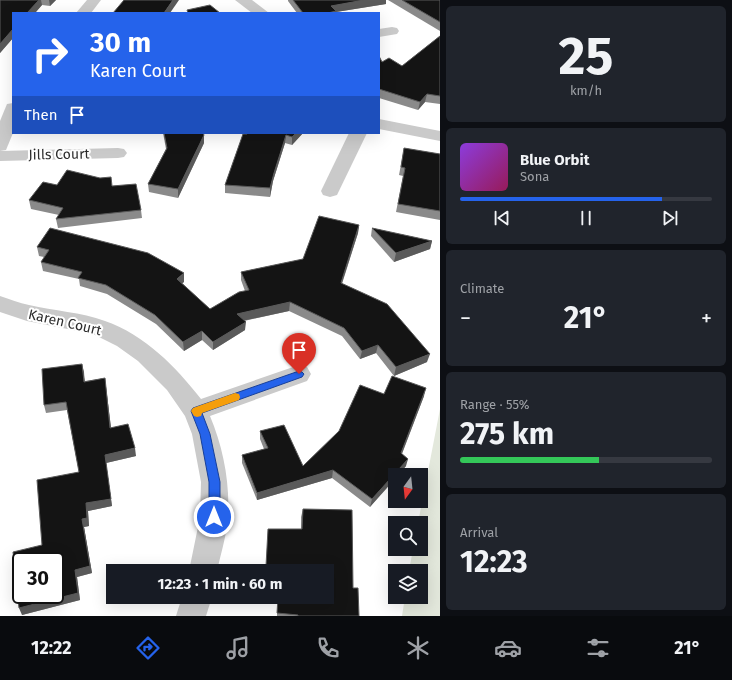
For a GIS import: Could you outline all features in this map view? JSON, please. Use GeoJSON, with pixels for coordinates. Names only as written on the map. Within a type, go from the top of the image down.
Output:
{"type":"FeatureCollection","features":[{"type":"Feature","properties":{"kind":"street"},"geometry":{"type":"LineString","coordinates":[[84,12],[94,0]]}},
{"type":"Feature","properties":{"kind":"street"},"geometry":{"type":"LineString","coordinates":[[242,0],[260,12]]}},
{"type":"Feature","properties":{"kind":"street"},"geometry":{"type":"LineString","coordinates":[[0,146],[12,111]]}},
{"type":"Feature","properties":{"kind":"street"},"geometry":{"type":"LineString","coordinates":[[380,124],[440,136]]}},
{"type":"Feature","properties":{"kind":"street"},"geometry":{"type":"LineString","coordinates":[[330,191],[358,134]]}},
{"type":"Feature","properties":{"kind":"street","name":"Jills Court"},"geometry":{"type":"LineString","coordinates":[[0,156],[118,153]]}},
{"type":"Feature","properties":{"kind":"street","name":"Karen Court"},"geometry":{"type":"LineString","coordinates":[[0,304],[27,313],[98,328],[125,340],[146,355],[170,378],[196,411],[205,434],[214,482],[214,517],[204,564]]}},
{"type":"Feature","properties":{"kind":"street"},"geometry":{"type":"LineString","coordinates":[[196,411],[299,374]]}},
{"type":"Feature","properties":{"kind":"street"},"geometry":{"type":"LineString","coordinates":[[191,616],[195,604]]}},
{"type":"Feature","properties":{"kind":"shaded area"},"geometry":{"type":"Polygon","coordinates":[[[440,409],[440,616],[402,616],[404,604],[428,604],[428,564],[410,564],[412,556],[428,556],[428,516],[419,516],[421,508],[428,508],[428,471],[440,409]]]}},
{"type":"Feature","properties":{"kind":"building"},"geometry":{"type":"Polygon","coordinates":[[[0,0],[39,0],[28,12],[12,12],[12,30],[0,44],[0,0]]]}},
{"type":"Feature","properties":{"kind":"building"},"geometry":{"type":"Polygon","coordinates":[[[124,0],[173,0],[165,12],[114,12],[124,0]]]}},
{"type":"Feature","properties":{"kind":"building"},"geometry":{"type":"Polygon","coordinates":[[[293,0],[364,0],[331,6],[336,11],[332,12],[302,12],[293,0]]]}},
{"type":"Feature","properties":{"kind":"building"},"geometry":{"type":"Polygon","coordinates":[[[402,0],[440,0],[440,22],[402,0]]]}},
{"type":"Feature","properties":{"kind":"building"},"geometry":{"type":"Polygon","coordinates":[[[210,5],[219,12],[188,12],[187,10],[210,5]]]}},
{"type":"Feature","properties":{"kind":"building"},"geometry":{"type":"Polygon","coordinates":[[[440,36],[440,96],[427,94],[420,102],[380,89],[380,58],[382,62],[389,58],[402,66],[440,36]]]}},
{"type":"Feature","properties":{"kind":"building"},"geometry":{"type":"Polygon","coordinates":[[[164,134],[204,135],[178,189],[148,184],[167,148],[164,134]]]}},
{"type":"Feature","properties":{"kind":"building"},"geometry":{"type":"Polygon","coordinates":[[[243,134],[295,134],[292,137],[286,135],[270,188],[225,185],[243,134]]]}},
{"type":"Feature","properties":{"kind":"building"},"geometry":{"type":"Polygon","coordinates":[[[404,148],[440,154],[440,211],[398,204],[405,168],[401,167],[404,148]]]}},
{"type":"Feature","properties":{"kind":"building"},"geometry":{"type":"Polygon","coordinates":[[[67,170],[100,178],[111,177],[112,186],[136,184],[141,210],[56,219],[63,208],[29,200],[43,182],[57,185],[67,170]]]}},
{"type":"Feature","properties":{"kind":"building"},"geometry":{"type":"Polygon","coordinates":[[[319,216],[359,225],[341,283],[387,304],[430,354],[396,367],[378,345],[362,351],[344,328],[290,302],[237,314],[246,322],[213,342],[202,331],[183,342],[155,315],[106,285],[78,278],[82,272],[41,262],[49,250],[37,247],[50,228],[148,253],[184,273],[177,279],[210,309],[239,292],[249,290],[241,272],[303,259],[319,216]]]}},
{"type":"Feature","properties":{"kind":"building"},"geometry":{"type":"Polygon","coordinates":[[[372,228],[432,241],[396,253],[372,228]]]}},
{"type":"Feature","properties":{"kind":"building"},"geometry":{"type":"Polygon","coordinates":[[[82,364],[84,382],[105,378],[110,428],[128,424],[135,448],[105,455],[111,499],[86,503],[87,518],[82,519],[90,566],[75,570],[78,593],[64,597],[64,552],[13,552],[42,545],[37,480],[79,472],[66,402],[44,405],[42,369],[82,364]]]}},
{"type":"Feature","properties":{"kind":"building"},"geometry":{"type":"Polygon","coordinates":[[[392,376],[426,388],[401,453],[408,459],[400,468],[388,468],[388,481],[372,499],[333,470],[257,493],[242,455],[268,448],[260,431],[284,425],[303,466],[339,431],[360,385],[384,394],[392,376]]]}},
{"type":"Feature","properties":{"kind":"building"},"geometry":{"type":"Polygon","coordinates":[[[303,509],[352,510],[353,588],[358,588],[359,616],[298,616],[277,613],[278,604],[334,604],[334,564],[266,564],[268,529],[302,529],[303,509]]]}},
{"type":"Feature","properties":{"kind":"building"},"geometry":{"type":"Polygon","coordinates":[[[19,604],[35,604],[19,608],[19,604]]]}},
{"type":"Feature","properties":{"kind":"slow traffic"},"geometry":{"type":"LineString","coordinates":[[197,413],[196,411],[235,397]]}},
{"type":"Feature","properties":{"kind":"route"},"geometry":{"type":"LineString","coordinates":[[214,517],[214,482],[205,434],[196,411],[299,374]]}}]}
